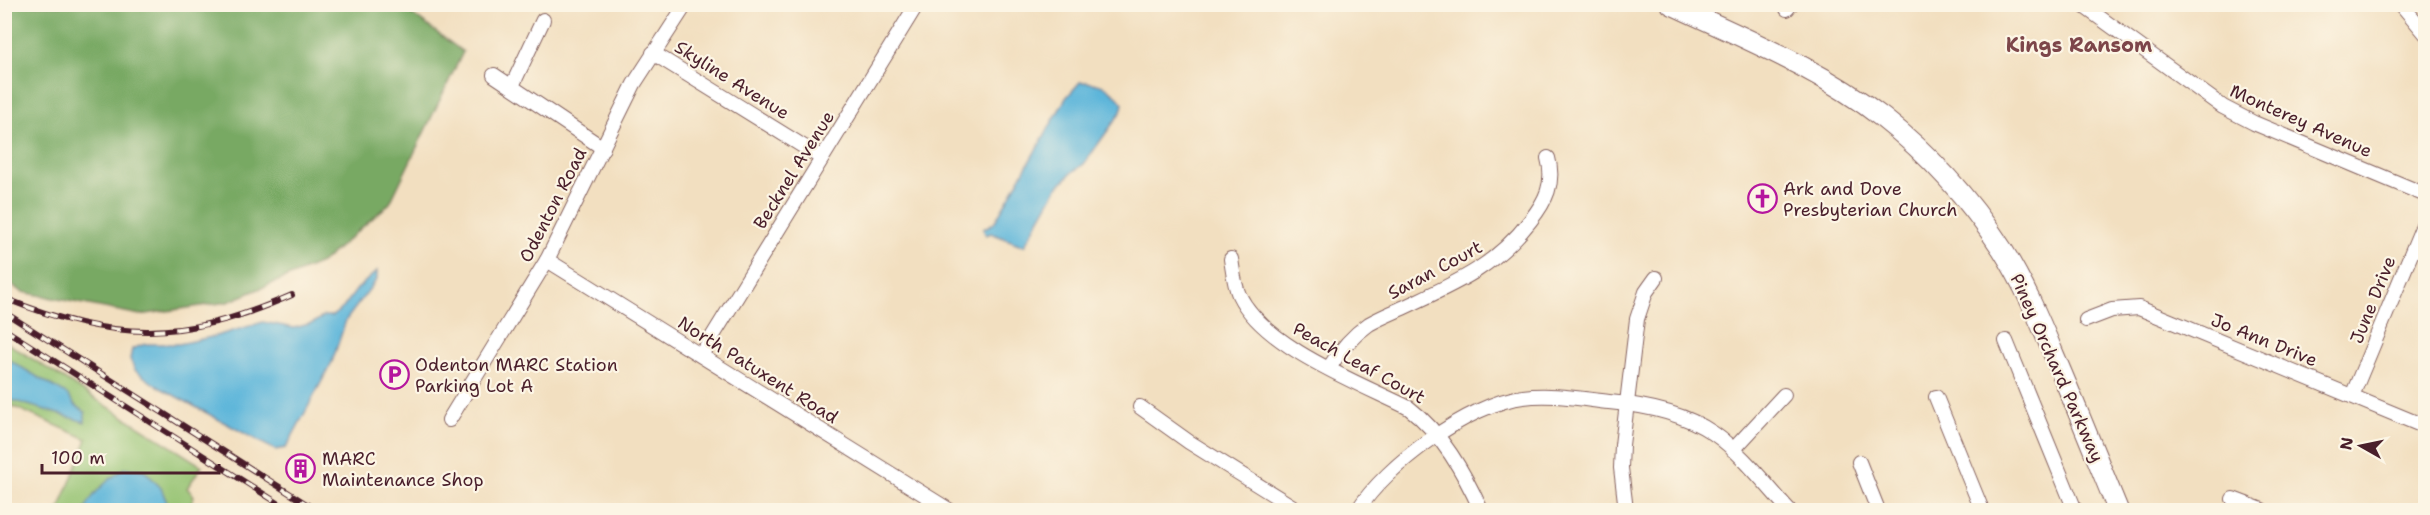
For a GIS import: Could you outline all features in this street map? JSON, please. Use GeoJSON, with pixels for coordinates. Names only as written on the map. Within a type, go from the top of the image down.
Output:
{"type":"FeatureCollection","features":[{"type":"Feature","properties":{"kind":"main road","name":"Piney Orchard Parkway"},"geometry":{"type":"LineString","coordinates":[[1671,4],[1776,53],[1849,94],[1883,118],[1950,182],[1978,215],[2026,290],[2118,510]]}},
{"type":"Feature","properties":{"kind":"street","name":"Odenton Road"},"geometry":{"type":"LineString","coordinates":[[448,420],[547,260],[634,84],[686,4]]}},
{"type":"Feature","properties":{"kind":"street","name":"Becknel Avenue"},"geometry":{"type":"LineString","coordinates":[[700,355],[917,4]]}},
{"type":"Feature","properties":{"kind":"street","name":"Monterey Avenue"},"geometry":{"type":"LineString","coordinates":[[2081,4],[2223,107],[2254,123],[2426,195]]}},
{"type":"Feature","properties":{"kind":"street"},"geometry":{"type":"LineString","coordinates":[[2401,4],[2426,34]]}},
{"type":"Feature","properties":{"kind":"street"},"geometry":{"type":"LineString","coordinates":[[512,86],[543,20]]}},
{"type":"Feature","properties":{"kind":"street","name":"Skyline Avenue"},"geometry":{"type":"LineString","coordinates":[[653,52],[822,158]]}},
{"type":"Feature","properties":{"kind":"street"},"geometry":{"type":"LineString","coordinates":[[494,75],[603,148]]}},
{"type":"Feature","properties":{"kind":"street","name":"Saran Court"},"geometry":{"type":"LineString","coordinates":[[1329,368],[1341,350],[1372,323],[1456,283],[1501,254],[1518,237],[1546,198],[1551,183],[1548,158]]}},
{"type":"Feature","properties":{"kind":"street","name":"June Drive"},"geometry":{"type":"LineString","coordinates":[[2352,396],[2426,218]]}},
{"type":"Feature","properties":{"kind":"street","name":"North Patuxent Road"},"geometry":{"type":"LineString","coordinates":[[547,260],[949,510]]}},
{"type":"Feature","properties":{"kind":"street","name":"Peach Leaf Court"},"geometry":{"type":"LineString","coordinates":[[1231,260],[1239,296],[1260,322],[1277,338],[1329,368],[1409,408],[1421,417],[1459,468],[1481,510]]}},
{"type":"Feature","properties":{"kind":"street"},"geometry":{"type":"LineString","coordinates":[[1626,510],[1621,468],[1626,404],[1640,305],[1656,278]]}},
{"type":"Feature","properties":{"kind":"street","name":"Jo Ann Drive"},"geometry":{"type":"LineString","coordinates":[[2086,320],[2112,310],[2139,308],[2426,427]]}},
{"type":"Feature","properties":{"kind":"street"},"geometry":{"type":"LineString","coordinates":[[2006,341],[2075,510]]}},
{"type":"Feature","properties":{"kind":"street"},"geometry":{"type":"LineString","coordinates":[[1733,450],[1784,395]]}},
{"type":"Feature","properties":{"kind":"street"},"geometry":{"type":"LineString","coordinates":[[1358,510],[1379,482],[1395,466],[1482,410],[1503,401],[1545,396],[1626,404],[1662,412],[1694,423],[1713,433],[1733,450],[1789,510]]}},
{"type":"Feature","properties":{"kind":"street"},"geometry":{"type":"LineString","coordinates":[[1936,397],[1982,510]]}},
{"type":"Feature","properties":{"kind":"street"},"geometry":{"type":"LineString","coordinates":[[1140,406],[1189,442],[1298,510]]}},
{"type":"Feature","properties":{"kind":"street"},"geometry":{"type":"LineString","coordinates":[[1859,462],[1878,510]]}},
{"type":"Feature","properties":{"kind":"street"},"geometry":{"type":"LineString","coordinates":[[2233,499],[2262,510]]}},
{"type":"Feature","properties":{"kind":"green space"},"geometry":{"type":"Polygon","coordinates":[[[4,5],[418,5],[412,14],[463,52],[390,203],[321,263],[228,302],[140,315],[22,292],[5,281],[4,5]]]}},
{"type":"Feature","properties":{"kind":"green space"},"geometry":{"type":"Polygon","coordinates":[[[4,341],[202,466],[187,488],[194,496],[188,510],[59,510],[87,439],[5,403],[4,341]]]}},
{"type":"Feature","properties":{"kind":"water"},"geometry":{"type":"Polygon","coordinates":[[[1080,82],[1099,84],[1114,93],[1123,104],[1121,112],[1084,164],[1071,173],[1057,188],[1024,246],[991,233],[986,235],[983,229],[994,223],[1066,98],[1080,82]]]}},
{"type":"Feature","properties":{"kind":"water"},"geometry":{"type":"Polygon","coordinates":[[[377,271],[377,279],[346,320],[332,362],[286,448],[275,450],[157,386],[135,370],[130,359],[132,349],[145,344],[179,344],[263,322],[294,328],[313,323],[324,316],[332,316],[343,308],[357,289],[377,271]]]}},
{"type":"Feature","properties":{"kind":"water"},"geometry":{"type":"Polygon","coordinates":[[[4,357],[68,395],[75,405],[85,412],[85,422],[5,398],[4,357]]]}},
{"type":"Feature","properties":{"kind":"water"},"geometry":{"type":"Polygon","coordinates":[[[125,468],[144,470],[161,488],[170,510],[85,510],[102,486],[125,468]]]}},
{"type":"Feature","properties":{"kind":"railway"},"geometry":{"type":"LineString","coordinates":[[4,298],[80,323],[115,329],[148,331],[182,329],[216,322],[253,311],[292,295]]}},
{"type":"Feature","properties":{"kind":"railway"},"geometry":{"type":"LineString","coordinates":[[4,312],[316,510]]}},
{"type":"Feature","properties":{"kind":"railway"},"geometry":{"type":"LineString","coordinates":[[4,329],[289,510]]}},
{"type":"Feature","properties":{"kind":"place","name":"Ark and Dove Presbyterian Church"},"geometry":{"type":"Point","coordinates":[1762,199]}},
{"type":"Feature","properties":{"kind":"place","name":"Odenton MARC Station Parking Lot A"},"geometry":{"type":"Point","coordinates":[394,375]}},
{"type":"Feature","properties":{"kind":"place","name":"MARC Maintenance Shop"},"geometry":{"type":"Point","coordinates":[301,469]}},
{"type":"Feature","properties":{"kind":"district","name":"Kings Ransom"},"geometry":{"type":"Point","coordinates":[2079,45]}}]}
